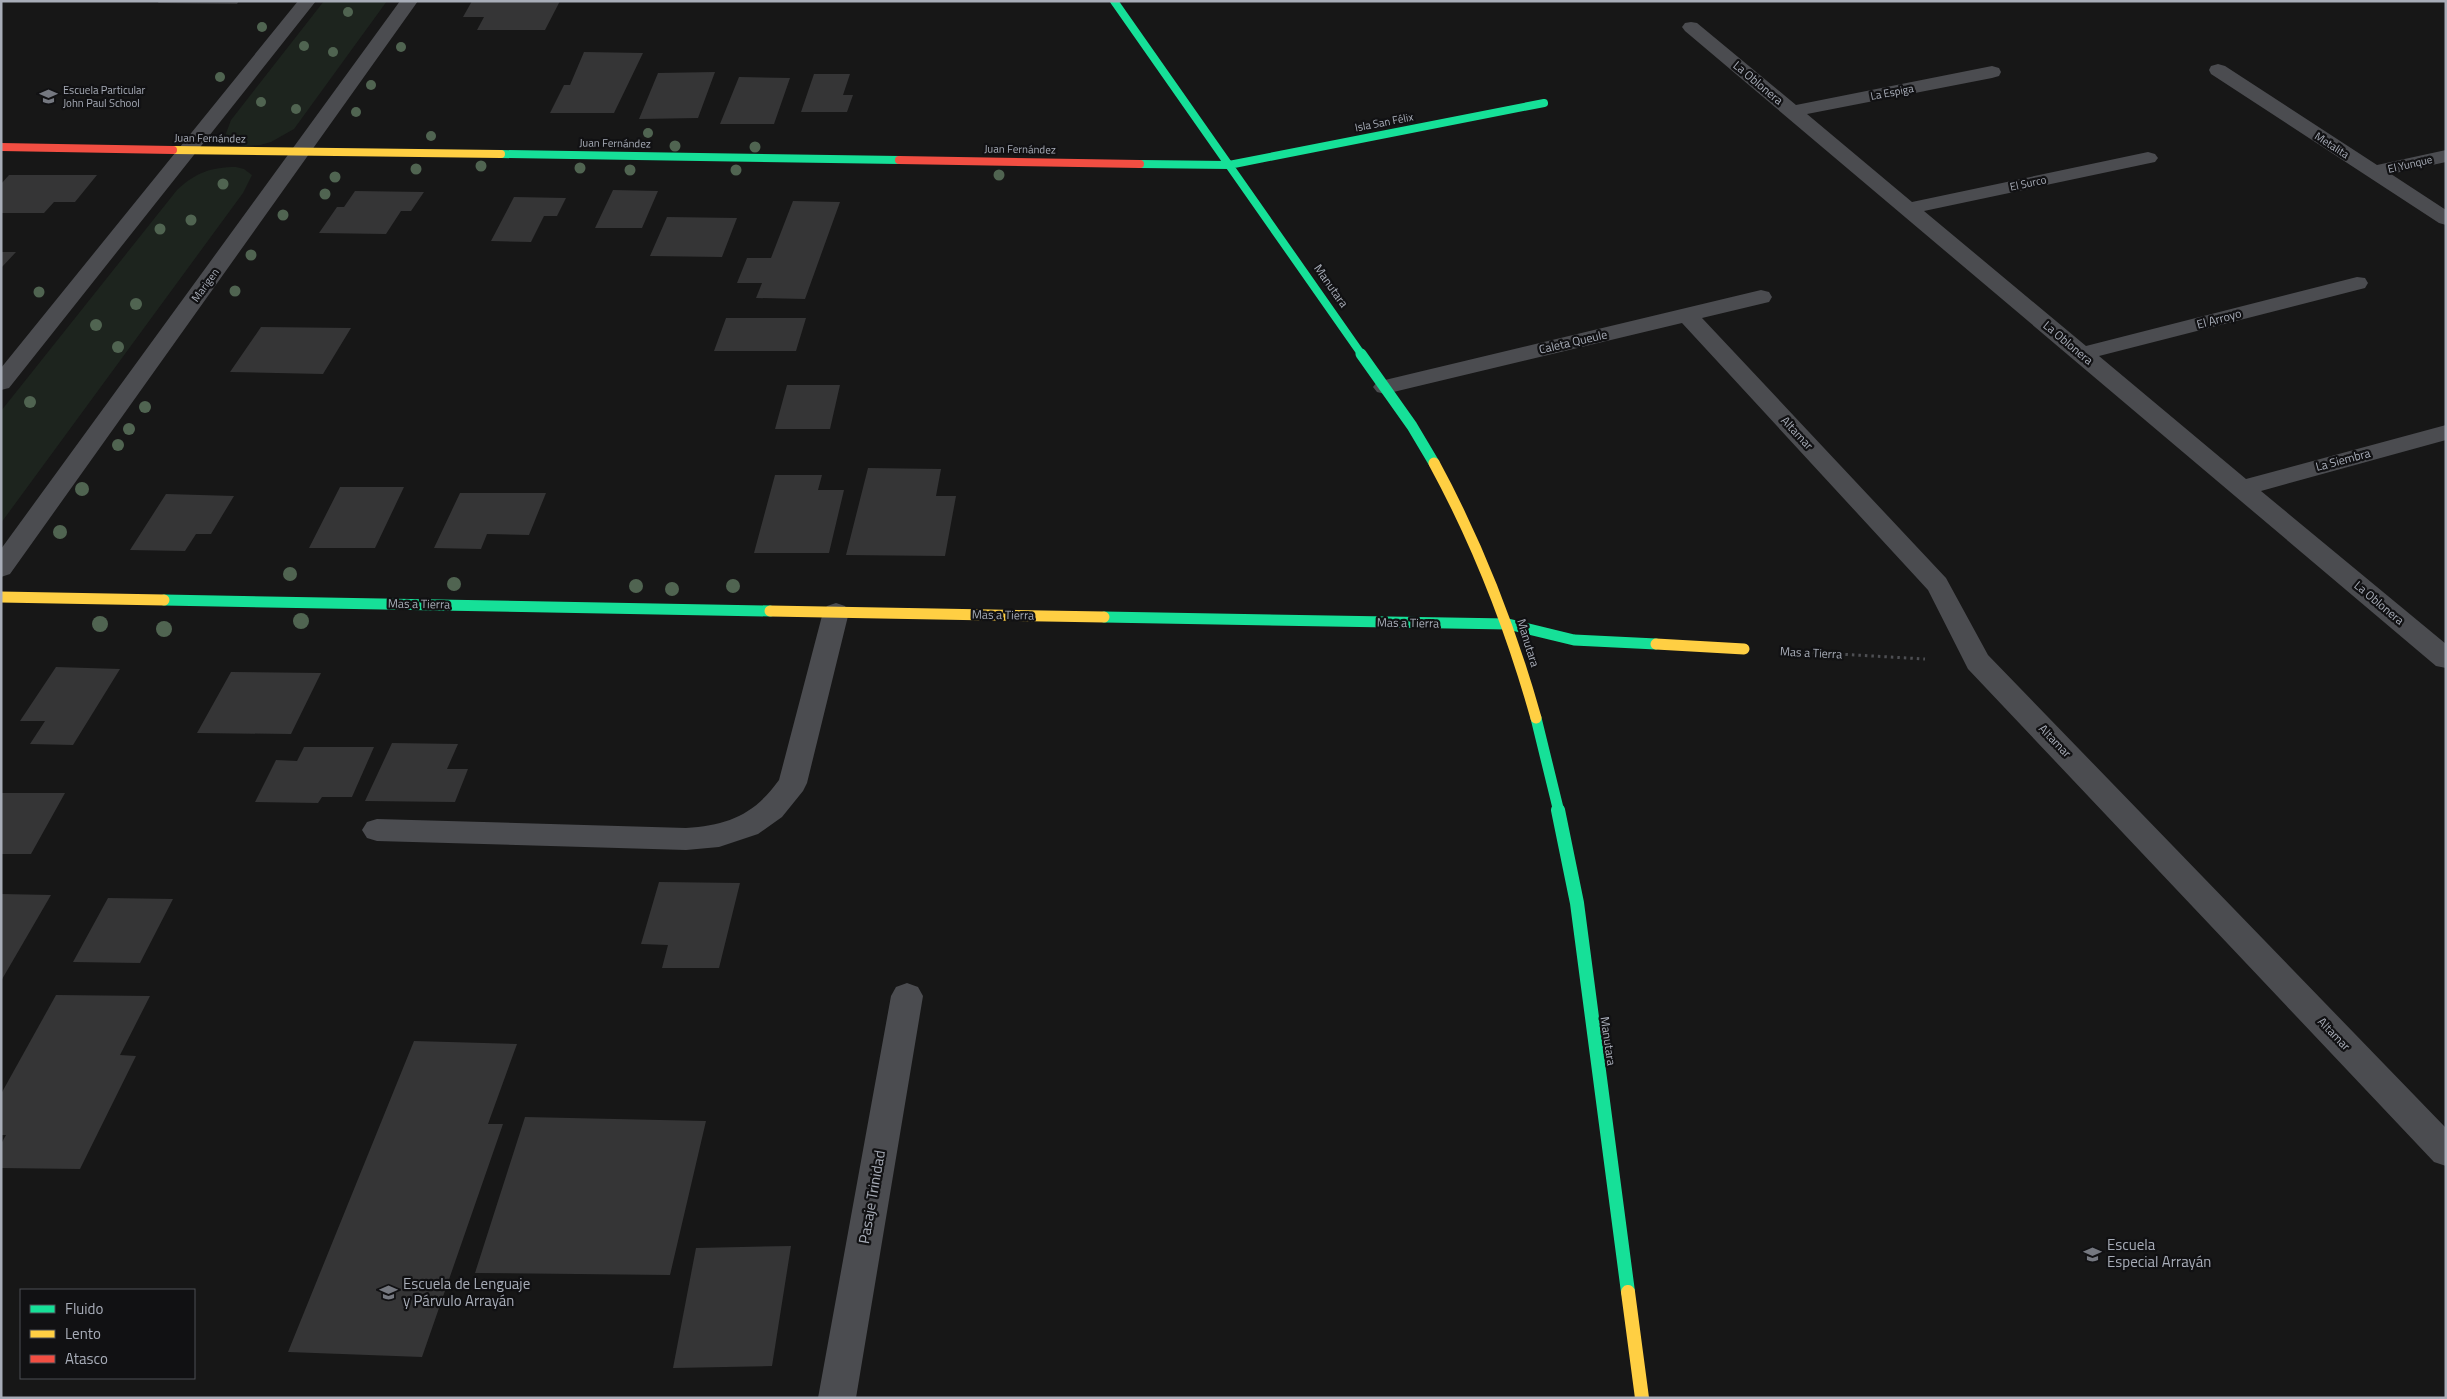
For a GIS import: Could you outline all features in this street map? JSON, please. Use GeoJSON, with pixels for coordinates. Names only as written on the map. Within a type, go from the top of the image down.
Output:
{"type":"FeatureCollection","features":[{"type":"Feature","properties":{"kind":"street"},"geometry":{"type":"LineString","coordinates":[[1,383],[307,1]]}},
{"type":"Feature","properties":{"kind":"street","name":"Marigen"},"geometry":{"type":"LineString","coordinates":[[1,568],[409,1]]}},
{"type":"Feature","properties":{"kind":"street","name":"Manutara"},"geometry":{"type":"LineString","coordinates":[[1114,1],[1385,387],[1440,470],[1468,526],[1508,624],[1543,745],[1573,884],[1642,1398]]}},
{"type":"Feature","properties":{"kind":"street","name":"La Oblonera"},"geometry":{"type":"LineString","coordinates":[[1691,27],[2446,659]]}},
{"type":"Feature","properties":{"kind":"street","name":"Metalita"},"geometry":{"type":"LineString","coordinates":[[2218,70],[2446,219]]}},
{"type":"Feature","properties":{"kind":"street","name":"La Espiga"},"geometry":{"type":"LineString","coordinates":[[1791,112],[1992,72]]}},
{"type":"Feature","properties":{"kind":"street","name":"Isla San Félix"},"geometry":{"type":"LineString","coordinates":[[1229,165],[1544,103]]}},
{"type":"Feature","properties":{"kind":"street","name":"Juan Fernández"},"geometry":{"type":"LineString","coordinates":[[1,147],[1229,165]]}},
{"type":"Feature","properties":{"kind":"street","name":"El Yunque"},"geometry":{"type":"LineString","coordinates":[[2374,172],[2446,156]]}},
{"type":"Feature","properties":{"kind":"street","name":"El Surco"},"geometry":{"type":"LineString","coordinates":[[1907,208],[2148,158]]}},
{"type":"Feature","properties":{"kind":"street","name":"El Arroyo"},"geometry":{"type":"LineString","coordinates":[[2081,354],[2357,283]]}},
{"type":"Feature","properties":{"kind":"street","name":"Caleta Queule"},"geometry":{"type":"LineString","coordinates":[[1385,387],[1761,297]]}},
{"type":"Feature","properties":{"kind":"street","name":"Altamar"},"geometry":{"type":"LineString","coordinates":[[1687,315],[1937,584],[1948,599],[1968,646],[1978,662],[2446,1150]]}},
{"type":"Feature","properties":{"kind":"street","name":"La Siembra"},"geometry":{"type":"LineString","coordinates":[[2241,488],[2446,432]]}},
{"type":"Feature","properties":{"kind":"street","name":"Mas a Tierra"},"geometry":{"type":"LineString","coordinates":[[1,597],[1508,624],[1574,640],[1744,649]]}},
{"type":"Feature","properties":{"kind":"street"},"geometry":{"type":"LineString","coordinates":[[377,830],[686,840],[714,838],[741,829],[765,816],[782,800],[793,783],[836,612]]}},
{"type":"Feature","properties":{"kind":"street","name":"Pasaje Trinidad"},"geometry":{"type":"LineString","coordinates":[[837,1398],[907,996]]}},
{"type":"Feature","properties":{"kind":"path","name":"Mas a Tierra"},"geometry":{"type":"LineString","coordinates":[[1744,649],[1978,662]]}},
{"type":"Feature","properties":{"kind":"shaded area"},"geometry":{"type":"Polygon","coordinates":[[[324,1],[387,1],[294,129],[271,142],[260,145],[245,146],[229,142],[225,136],[231,120],[324,1]]]}},
{"type":"Feature","properties":{"kind":"shaded area"},"geometry":{"type":"Polygon","coordinates":[[[236,167],[244,169],[252,175],[243,193],[1,523],[1,411],[177,190],[190,179],[204,172],[219,168],[236,167]]]}},
{"type":"Feature","properties":{"kind":"building"},"geometry":{"type":"Polygon","coordinates":[[[159,1],[239,1],[237,4],[158,3],[159,1]]]}},
{"type":"Feature","properties":{"kind":"building"},"geometry":{"type":"Polygon","coordinates":[[[472,1],[560,1],[545,30],[477,30],[484,17],[463,17],[472,1]]]}},
{"type":"Feature","properties":{"kind":"building"},"geometry":{"type":"Polygon","coordinates":[[[584,52],[643,53],[614,113],[550,113],[564,85],[570,85],[584,52]]]}},
{"type":"Feature","properties":{"kind":"building"},"geometry":{"type":"Polygon","coordinates":[[[715,72],[698,118],[639,119],[658,73],[715,72]]]}},
{"type":"Feature","properties":{"kind":"building"},"geometry":{"type":"Polygon","coordinates":[[[814,74],[850,74],[843,95],[853,95],[847,112],[801,112],[814,74]]]}},
{"type":"Feature","properties":{"kind":"building"},"geometry":{"type":"Polygon","coordinates":[[[739,77],[790,78],[774,124],[720,124],[739,77]]]}},
{"type":"Feature","properties":{"kind":"building"},"geometry":{"type":"Polygon","coordinates":[[[9,175],[97,175],[75,202],[54,202],[44,213],[1,213],[1,184],[9,175]]]}},
{"type":"Feature","properties":{"kind":"building"},"geometry":{"type":"Polygon","coordinates":[[[613,190],[658,191],[642,228],[595,228],[613,190]]]}},
{"type":"Feature","properties":{"kind":"building"},"geometry":{"type":"Polygon","coordinates":[[[355,191],[424,192],[411,211],[401,211],[386,234],[319,233],[337,207],[344,207],[355,191]]]}},
{"type":"Feature","properties":{"kind":"building"},"geometry":{"type":"Polygon","coordinates":[[[514,197],[566,198],[557,216],[544,216],[531,242],[491,241],[514,197]]]}},
{"type":"Feature","properties":{"kind":"building"},"geometry":{"type":"Polygon","coordinates":[[[793,201],[840,202],[805,299],[756,298],[762,283],[737,283],[747,258],[771,258],[793,201]]]}},
{"type":"Feature","properties":{"kind":"building"},"geometry":{"type":"Polygon","coordinates":[[[667,217],[737,218],[722,257],[650,256],[667,217]]]}},
{"type":"Feature","properties":{"kind":"building"},"geometry":{"type":"Polygon","coordinates":[[[1,252],[16,252],[1,268],[1,252]]]}},
{"type":"Feature","properties":{"kind":"building"},"geometry":{"type":"Polygon","coordinates":[[[726,318],[806,318],[796,351],[714,351],[726,318]]]}},
{"type":"Feature","properties":{"kind":"building"},"geometry":{"type":"Polygon","coordinates":[[[261,327],[351,328],[323,374],[230,372],[261,327]]]}},
{"type":"Feature","properties":{"kind":"building"},"geometry":{"type":"Polygon","coordinates":[[[787,385],[840,385],[830,429],[775,429],[787,385]]]}},
{"type":"Feature","properties":{"kind":"building"},"geometry":{"type":"Polygon","coordinates":[[[868,468],[941,469],[936,496],[956,496],[945,556],[846,555],[868,468]]]}},
{"type":"Feature","properties":{"kind":"building"},"geometry":{"type":"Polygon","coordinates":[[[775,475],[822,475],[818,490],[844,490],[829,553],[754,553],[775,475]]]}},
{"type":"Feature","properties":{"kind":"building"},"geometry":{"type":"Polygon","coordinates":[[[340,487],[404,487],[375,548],[309,548],[340,487]]]}},
{"type":"Feature","properties":{"kind":"building"},"geometry":{"type":"Polygon","coordinates":[[[460,493],[546,493],[529,535],[487,534],[481,549],[434,548],[460,493]]]}},
{"type":"Feature","properties":{"kind":"building"},"geometry":{"type":"Polygon","coordinates":[[[166,494],[234,496],[211,534],[196,534],[185,551],[130,550],[166,494]]]}},
{"type":"Feature","properties":{"kind":"building"},"geometry":{"type":"Polygon","coordinates":[[[56,667],[120,669],[73,745],[30,744],[45,721],[20,721],[56,667]]]}},
{"type":"Feature","properties":{"kind":"building"},"geometry":{"type":"Polygon","coordinates":[[[231,672],[321,673],[291,734],[197,733],[231,672]]]}},
{"type":"Feature","properties":{"kind":"building"},"geometry":{"type":"Polygon","coordinates":[[[392,743],[458,744],[447,769],[468,769],[455,802],[365,801],[392,743]]]}},
{"type":"Feature","properties":{"kind":"building"},"geometry":{"type":"Polygon","coordinates":[[[304,747],[374,747],[352,797],[322,797],[318,803],[255,802],[276,760],[297,761],[304,747]]]}},
{"type":"Feature","properties":{"kind":"building"},"geometry":{"type":"Polygon","coordinates":[[[1,793],[65,793],[31,854],[1,854],[1,793]]]}},
{"type":"Feature","properties":{"kind":"building"},"geometry":{"type":"Polygon","coordinates":[[[659,882],[740,883],[719,968],[662,968],[668,945],[641,944],[659,882]]]}},
{"type":"Feature","properties":{"kind":"building"},"geometry":{"type":"Polygon","coordinates":[[[1,894],[51,895],[1,981],[1,894]]]}},
{"type":"Feature","properties":{"kind":"building"},"geometry":{"type":"Polygon","coordinates":[[[108,898],[173,899],[140,963],[73,962],[108,898]]]}},
{"type":"Feature","properties":{"kind":"building"},"geometry":{"type":"Polygon","coordinates":[[[56,995],[150,996],[120,1055],[136,1056],[80,1169],[1,1168],[1,1144],[6,1135],[1,1135],[1,1094],[56,995]]]}},
{"type":"Feature","properties":{"kind":"building"},"geometry":{"type":"Polygon","coordinates":[[[414,1041],[517,1044],[488,1124],[503,1124],[422,1357],[288,1352],[414,1041]]]}},
{"type":"Feature","properties":{"kind":"building"},"geometry":{"type":"Polygon","coordinates":[[[525,1117],[706,1121],[670,1275],[475,1273],[525,1117]]]}},
{"type":"Feature","properties":{"kind":"building"},"geometry":{"type":"Polygon","coordinates":[[[791,1246],[772,1366],[673,1368],[696,1248],[791,1246]]]}},
{"type":"Feature","properties":{"kind":"traffic: fast"},"geometry":{"type":"LineString","coordinates":[[1114,1],[1412,426],[1434,463]]}},
{"type":"Feature","properties":{"kind":"traffic: fast"},"geometry":{"type":"LineString","coordinates":[[1140,164],[1229,165],[1544,103]]}},
{"type":"Feature","properties":{"kind":"traffic: fast"},"geometry":{"type":"LineString","coordinates":[[501,154],[899,160]]}},
{"type":"Feature","properties":{"kind":"traffic: fast"},"geometry":{"type":"LineString","coordinates":[[164,600],[770,611]]}},
{"type":"Feature","properties":{"kind":"traffic: fast"},"geometry":{"type":"LineString","coordinates":[[1104,617],[1508,624],[1574,640],[1656,644]]}},
{"type":"Feature","properties":{"kind":"traffic: fast"},"geometry":{"type":"LineString","coordinates":[[1536,718],[1561,821],[1577,903],[1628,1292]]}},
{"type":"Feature","properties":{"kind":"traffic: slow"},"geometry":{"type":"LineString","coordinates":[[173,150],[501,154]]}},
{"type":"Feature","properties":{"kind":"traffic: slow"},"geometry":{"type":"LineString","coordinates":[[1434,463],[1466,524],[1493,587],[1527,685],[1536,718]]}},
{"type":"Feature","properties":{"kind":"traffic: slow"},"geometry":{"type":"LineString","coordinates":[[1,597],[164,600]]}},
{"type":"Feature","properties":{"kind":"traffic: slow"},"geometry":{"type":"LineString","coordinates":[[770,611],[1104,617]]}},
{"type":"Feature","properties":{"kind":"traffic: slow"},"geometry":{"type":"LineString","coordinates":[[1656,644],[1744,649]]}},
{"type":"Feature","properties":{"kind":"traffic: slow"},"geometry":{"type":"LineString","coordinates":[[1628,1292],[1642,1398]]}},
{"type":"Feature","properties":{"kind":"traffic: jam"},"geometry":{"type":"LineString","coordinates":[[1,147],[173,150]]}},
{"type":"Feature","properties":{"kind":"traffic: jam"},"geometry":{"type":"LineString","coordinates":[[899,160],[1140,164]]}},
{"type":"Feature","properties":{"kind":"place","name":"Escuela Particular John Paul School"},"geometry":{"type":"Point","coordinates":[49,96]}},
{"type":"Feature","properties":{"kind":"place","name":"Escuela Especial Arrayán"},"geometry":{"type":"Point","coordinates":[2093,1254]}},
{"type":"Feature","properties":{"kind":"place","name":"Escuela de Lenguaje y Párvulo Arrayán"},"geometry":{"type":"Point","coordinates":[389,1293]}}]}
